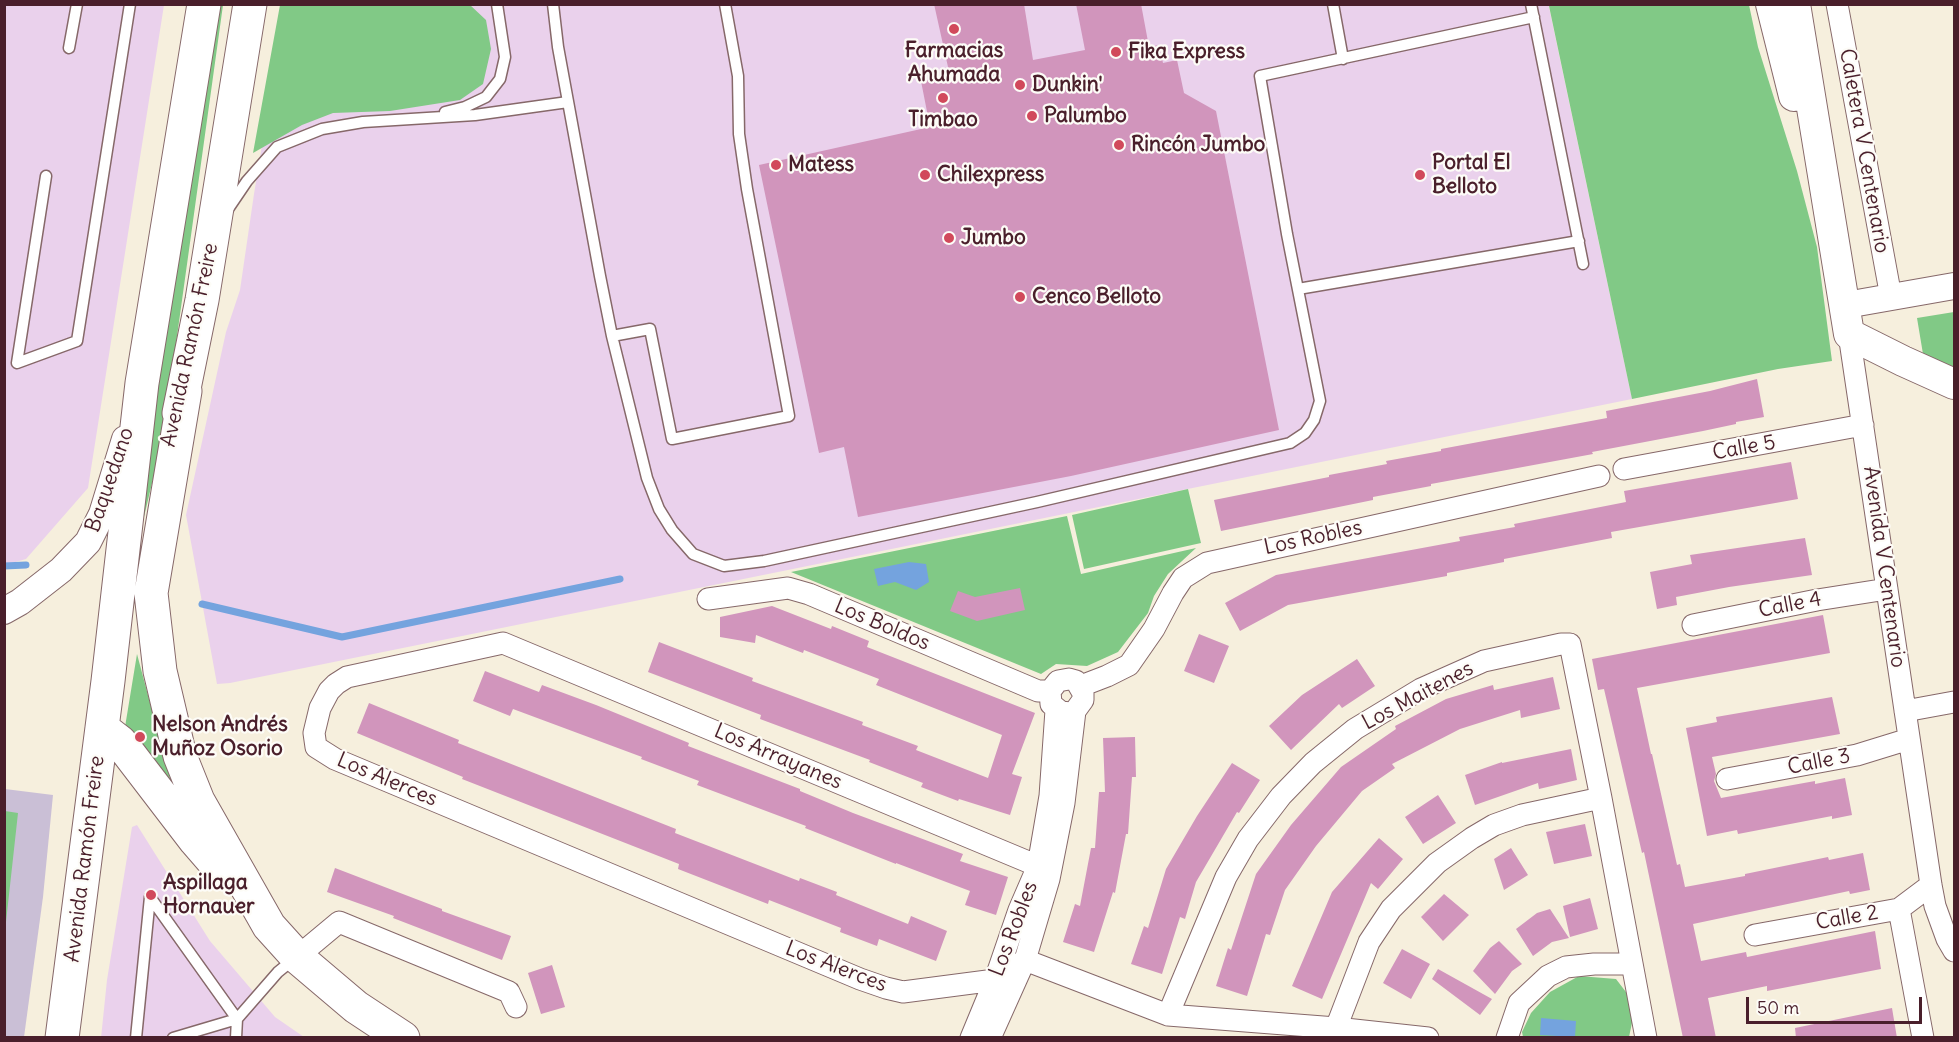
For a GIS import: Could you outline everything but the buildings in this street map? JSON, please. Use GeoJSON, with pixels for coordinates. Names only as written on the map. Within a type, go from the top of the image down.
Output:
{"type":"FeatureCollection","features":[{"type":"Feature","properties":{"kind":"main road","name":"Avenida Ramón Freire"},"geometry":{"type":"LineString","coordinates":[[108,681],[123,633],[140,558],[184,391],[250,4]]}},
{"type":"Feature","properties":{"kind":"main road","name":"Avenida V Centenario"},"geometry":{"type":"LineString","coordinates":[[1771,4],[1778,38],[1836,249]]}},
{"type":"Feature","properties":{"kind":"main road","name":"Avenida V Centenario"},"geometry":{"type":"LineString","coordinates":[[1795,4],[1847,320]]}},
{"type":"Feature","properties":{"kind":"main road","name":"Avenida Ramón Freire"},"geometry":{"type":"LineString","coordinates":[[62,1038],[108,681],[142,383],[201,9]]}},
{"type":"Feature","properties":{"kind":"main road"},"geometry":{"type":"LineString","coordinates":[[1847,320],[1902,361],[1954,384]]}},
{"type":"Feature","properties":{"kind":"main road"},"geometry":{"type":"LineString","coordinates":[[184,391],[151,593],[160,671],[180,756],[198,801],[269,926]]}},
{"type":"Feature","properties":{"kind":"main road"},"geometry":{"type":"LineString","coordinates":[[102,728],[120,742],[195,840],[297,957],[356,1007],[403,1038]]}},
{"type":"Feature","properties":{"kind":"street","name":"Caletera V Centenario"},"geometry":{"type":"LineString","coordinates":[[1837,4],[1891,297]]}},
{"type":"Feature","properties":{"kind":"street"},"geometry":{"type":"LineString","coordinates":[[1847,320],[1891,297],[1954,286]]}},
{"type":"Feature","properties":{"kind":"street","name":"Avenida V Centenario"},"geometry":{"type":"LineString","coordinates":[[1847,320],[1931,885],[1935,906],[1954,951]]}},
{"type":"Feature","properties":{"kind":"street","name":"Baquedano"},"geometry":{"type":"LineString","coordinates":[[4,611],[20,602],[61,570],[88,542],[102,514],[142,383]]}},
{"type":"Feature","properties":{"kind":"street","name":"Calle 5"},"geometry":{"type":"LineString","coordinates":[[1624,470],[1863,425]]}},
{"type":"Feature","properties":{"kind":"street","name":"Los Robles"},"geometry":{"type":"LineString","coordinates":[[1081,686],[1129,664],[1155,629],[1173,592],[1184,578],[1207,563],[1599,476]]}},
{"type":"Feature","properties":{"kind":"street","name":"Los Boldos"},"geometry":{"type":"LineString","coordinates":[[708,599],[788,588],[820,599],[1038,691],[1061,704]]}},
{"type":"Feature","properties":{"kind":"street","name":"Calle 4"},"geometry":{"type":"LineString","coordinates":[[1694,625],[1817,600],[1887,589]]}},
{"type":"Feature","properties":{"kind":"street","name":"Los Alerces"},"geometry":{"type":"LineString","coordinates":[[503,643],[347,677],[329,691],[320,708],[314,733],[316,747],[335,759],[860,980],[903,992],[995,980],[1025,960]]}},
{"type":"Feature","properties":{"kind":"street","name":"Los Arrayanes"},"geometry":{"type":"LineString","coordinates":[[503,643],[1043,872]]}},
{"type":"Feature","properties":{"kind":"street","name":"Los Maitenes"},"geometry":{"type":"LineString","coordinates":[[1168,1015],[1226,877],[1248,839],[1281,796],[1312,763],[1355,729],[1422,689],[1484,661],[1570,644],[1646,1038]]}},
{"type":"Feature","properties":{"kind":"street","name":"Los Robles"},"geometry":{"type":"LineString","coordinates":[[990,1038],[1025,960],[1043,872],[1064,803],[1061,704],[1053,685],[1063,679],[1076,681],[1081,686],[1083,700],[1061,704]]}},
{"type":"Feature","properties":{"kind":"street"},"geometry":{"type":"LineString","coordinates":[[1905,711],[1954,702]]}},
{"type":"Feature","properties":{"kind":"street","name":"Calle 3"},"geometry":{"type":"LineString","coordinates":[[1727,779],[1857,755],[1910,739]]}},
{"type":"Feature","properties":{"kind":"street"},"geometry":{"type":"LineString","coordinates":[[1336,1028],[1369,942],[1390,909],[1437,863],[1494,825],[1522,815],[1601,798]]}},
{"type":"Feature","properties":{"kind":"street","name":"Los Robles"},"geometry":{"type":"LineString","coordinates":[[971,1038],[995,980],[1019,910],[1043,872]]}},
{"type":"Feature","properties":{"kind":"street","name":"Calle 2"},"geometry":{"type":"LineString","coordinates":[[1755,935],[1899,909],[1931,885]]}},
{"type":"Feature","properties":{"kind":"street"},"geometry":{"type":"LineString","coordinates":[[1899,909],[1923,1038]]}},
{"type":"Feature","properties":{"kind":"street"},"geometry":{"type":"LineString","coordinates":[[297,957],[339,922],[509,992],[516,1007]]}},
{"type":"Feature","properties":{"kind":"street"},"geometry":{"type":"LineString","coordinates":[[1025,960],[1168,1015],[1336,1028],[1428,1038]]}},
{"type":"Feature","properties":{"kind":"street"},"geometry":{"type":"LineString","coordinates":[[1507,1038],[1519,1003],[1548,976],[1566,967],[1632,964]]}},
{"type":"Feature","properties":{"kind":"lane"},"geometry":{"type":"LineString","coordinates":[[69,48],[76,4]]}},
{"type":"Feature","properties":{"kind":"lane"},"geometry":{"type":"LineString","coordinates":[[46,176],[17,363],[77,341],[130,4]]}},
{"type":"Feature","properties":{"kind":"lane"},"geometry":{"type":"LineString","coordinates":[[416,120],[465,107],[486,97],[500,79],[505,57],[497,4]]}},
{"type":"Feature","properties":{"kind":"lane"},"geometry":{"type":"LineString","coordinates":[[553,4],[568,102],[612,336],[647,478],[659,509],[672,530],[693,554],[724,566],[764,561],[1037,502],[1290,442],[1305,433],[1314,420],[1320,401],[1260,76],[1534,17]]}},
{"type":"Feature","properties":{"kind":"lane"},"geometry":{"type":"LineString","coordinates":[[612,336],[650,329],[672,439],[789,416],[747,189],[739,134],[738,76],[725,4]]}},
{"type":"Feature","properties":{"kind":"lane"},"geometry":{"type":"LineString","coordinates":[[1333,4],[1343,59]]}},
{"type":"Feature","properties":{"kind":"lane"},"geometry":{"type":"LineString","coordinates":[[1531,4],[1583,264]]}},
{"type":"Feature","properties":{"kind":"lane"},"geometry":{"type":"LineString","coordinates":[[213,231],[247,181],[277,147],[322,129],[363,122],[416,120],[536,108],[568,102]]}},
{"type":"Feature","properties":{"kind":"lane"},"geometry":{"type":"LineString","coordinates":[[1298,289],[1579,241]]}},
{"type":"Feature","properties":{"kind":"lane"},"geometry":{"type":"LineString","coordinates":[[136,1038],[150,897],[237,1019],[236,1038]]}},
{"type":"Feature","properties":{"kind":"lane"},"geometry":{"type":"LineString","coordinates":[[173,1038],[237,1019],[278,972],[297,957]]}},
{"type":"Feature","properties":{"kind":"shaded area"},"geometry":{"type":"Polygon","coordinates":[[[5,5],[164,5],[88,488],[26,559],[5,565],[5,5]]]}},
{"type":"Feature","properties":{"kind":"shaded area"},"geometry":{"type":"Polygon","coordinates":[[[285,5],[1560,5],[1549,7],[1632,399],[217,684],[186,515],[226,332],[240,290],[285,5]]]}},
{"type":"Feature","properties":{"kind":"shaded area"},"geometry":{"type":"Polygon","coordinates":[[[5,789],[53,795],[43,897],[24,1037],[5,1038],[5,789]]]}},
{"type":"Feature","properties":{"kind":"shaded area","name":"Aspillaga Hornauer"},"geometry":{"type":"Polygon","coordinates":[[[137,825],[210,941],[275,1017],[304,1037],[101,1038],[107,980],[132,827],[137,825]]]}},
{"type":"Feature","properties":{"kind":"green space"},"geometry":{"type":"Polygon","coordinates":[[[1560,4],[1749,5],[1758,47],[1797,171],[1817,247],[1832,361],[1778,369],[1632,399],[1549,6],[1560,4]]]}},
{"type":"Feature","properties":{"kind":"green space"},"geometry":{"type":"Polygon","coordinates":[[[217,5],[223,5],[163,437],[143,521],[137,520],[217,5]]]}},
{"type":"Feature","properties":{"kind":"green space"},"geometry":{"type":"Polygon","coordinates":[[[280,5],[470,5],[486,20],[491,49],[483,84],[460,100],[390,111],[333,113],[302,125],[253,153],[280,5]]]}},
{"type":"Feature","properties":{"kind":"green space"},"geometry":{"type":"Polygon","coordinates":[[[1954,312],[1954,367],[1923,354],[1917,318],[1954,312]]]}},
{"type":"Feature","properties":{"kind":"green space"},"geometry":{"type":"Polygon","coordinates":[[[1188,489],[1201,543],[1084,569],[1072,515],[1188,489]]]}},
{"type":"Feature","properties":{"kind":"green space"},"geometry":{"type":"Polygon","coordinates":[[[1067,516],[1081,574],[1196,548],[1168,574],[1154,596],[1148,613],[1118,652],[1087,666],[1056,664],[1041,674],[791,572],[1067,516]]]}},
{"type":"Feature","properties":{"kind":"green space"},"geometry":{"type":"Polygon","coordinates":[[[137,654],[173,789],[125,727],[137,654]]]}},
{"type":"Feature","properties":{"kind":"green space"},"geometry":{"type":"Polygon","coordinates":[[[4,811],[18,813],[5,931],[4,811]]]}},
{"type":"Feature","properties":{"kind":"green space"},"geometry":{"type":"Polygon","coordinates":[[[1579,976],[1616,979],[1629,996],[1633,1018],[1629,1037],[1523,1037],[1522,1032],[1531,1013],[1550,992],[1579,976]]]}},
{"type":"Feature","properties":{"kind":"water"},"geometry":{"type":"Polygon","coordinates":[[[909,562],[926,564],[929,582],[916,590],[895,582],[878,586],[874,569],[909,562]]]}},
{"type":"Feature","properties":{"kind":"water"},"geometry":{"type":"Polygon","coordinates":[[[1541,1018],[1576,1021],[1575,1037],[1540,1035],[1541,1018]]]}},
{"type":"Feature","properties":{"kind":"waterway"},"geometry":{"type":"LineString","coordinates":[[4,566],[26,565]]}},
{"type":"Feature","properties":{"kind":"waterway"},"geometry":{"type":"LineString","coordinates":[[202,604],[342,637],[620,579]]}},
{"type":"Feature","properties":{"kind":"place","name":"Farmacias Ahumada"},"geometry":{"type":"Point","coordinates":[954,29]}},
{"type":"Feature","properties":{"kind":"place","name":"Fika Express"},"geometry":{"type":"Point","coordinates":[1116,52]}},
{"type":"Feature","properties":{"kind":"place","name":"Dunkin'"},"geometry":{"type":"Point","coordinates":[1020,85]}},
{"type":"Feature","properties":{"kind":"place","name":"Timbao"},"geometry":{"type":"Point","coordinates":[943,98]}},
{"type":"Feature","properties":{"kind":"place","name":"Palumbo"},"geometry":{"type":"Point","coordinates":[1032,116]}},
{"type":"Feature","properties":{"kind":"place","name":"Rincón Jumbo"},"geometry":{"type":"Point","coordinates":[1119,145]}},
{"type":"Feature","properties":{"kind":"place","name":"Matess"},"geometry":{"type":"Point","coordinates":[776,165]}},
{"type":"Feature","properties":{"kind":"place","name":"Chilexpress"},"geometry":{"type":"Point","coordinates":[925,175]}},
{"type":"Feature","properties":{"kind":"place","name":"Portal El Belloto"},"geometry":{"type":"Point","coordinates":[1420,175]}},
{"type":"Feature","properties":{"kind":"place","name":"Jumbo"},"geometry":{"type":"Point","coordinates":[949,238]}},
{"type":"Feature","properties":{"kind":"place","name":"Cenco Belloto"},"geometry":{"type":"Point","coordinates":[1020,297]}},
{"type":"Feature","properties":{"kind":"place","name":"Nelson Andrés Muñoz Osorio"},"geometry":{"type":"Point","coordinates":[140,737]}},
{"type":"Feature","properties":{"kind":"place","name":"Aspillaga Hornauer"},"geometry":{"type":"Point","coordinates":[151,895]}}]}
